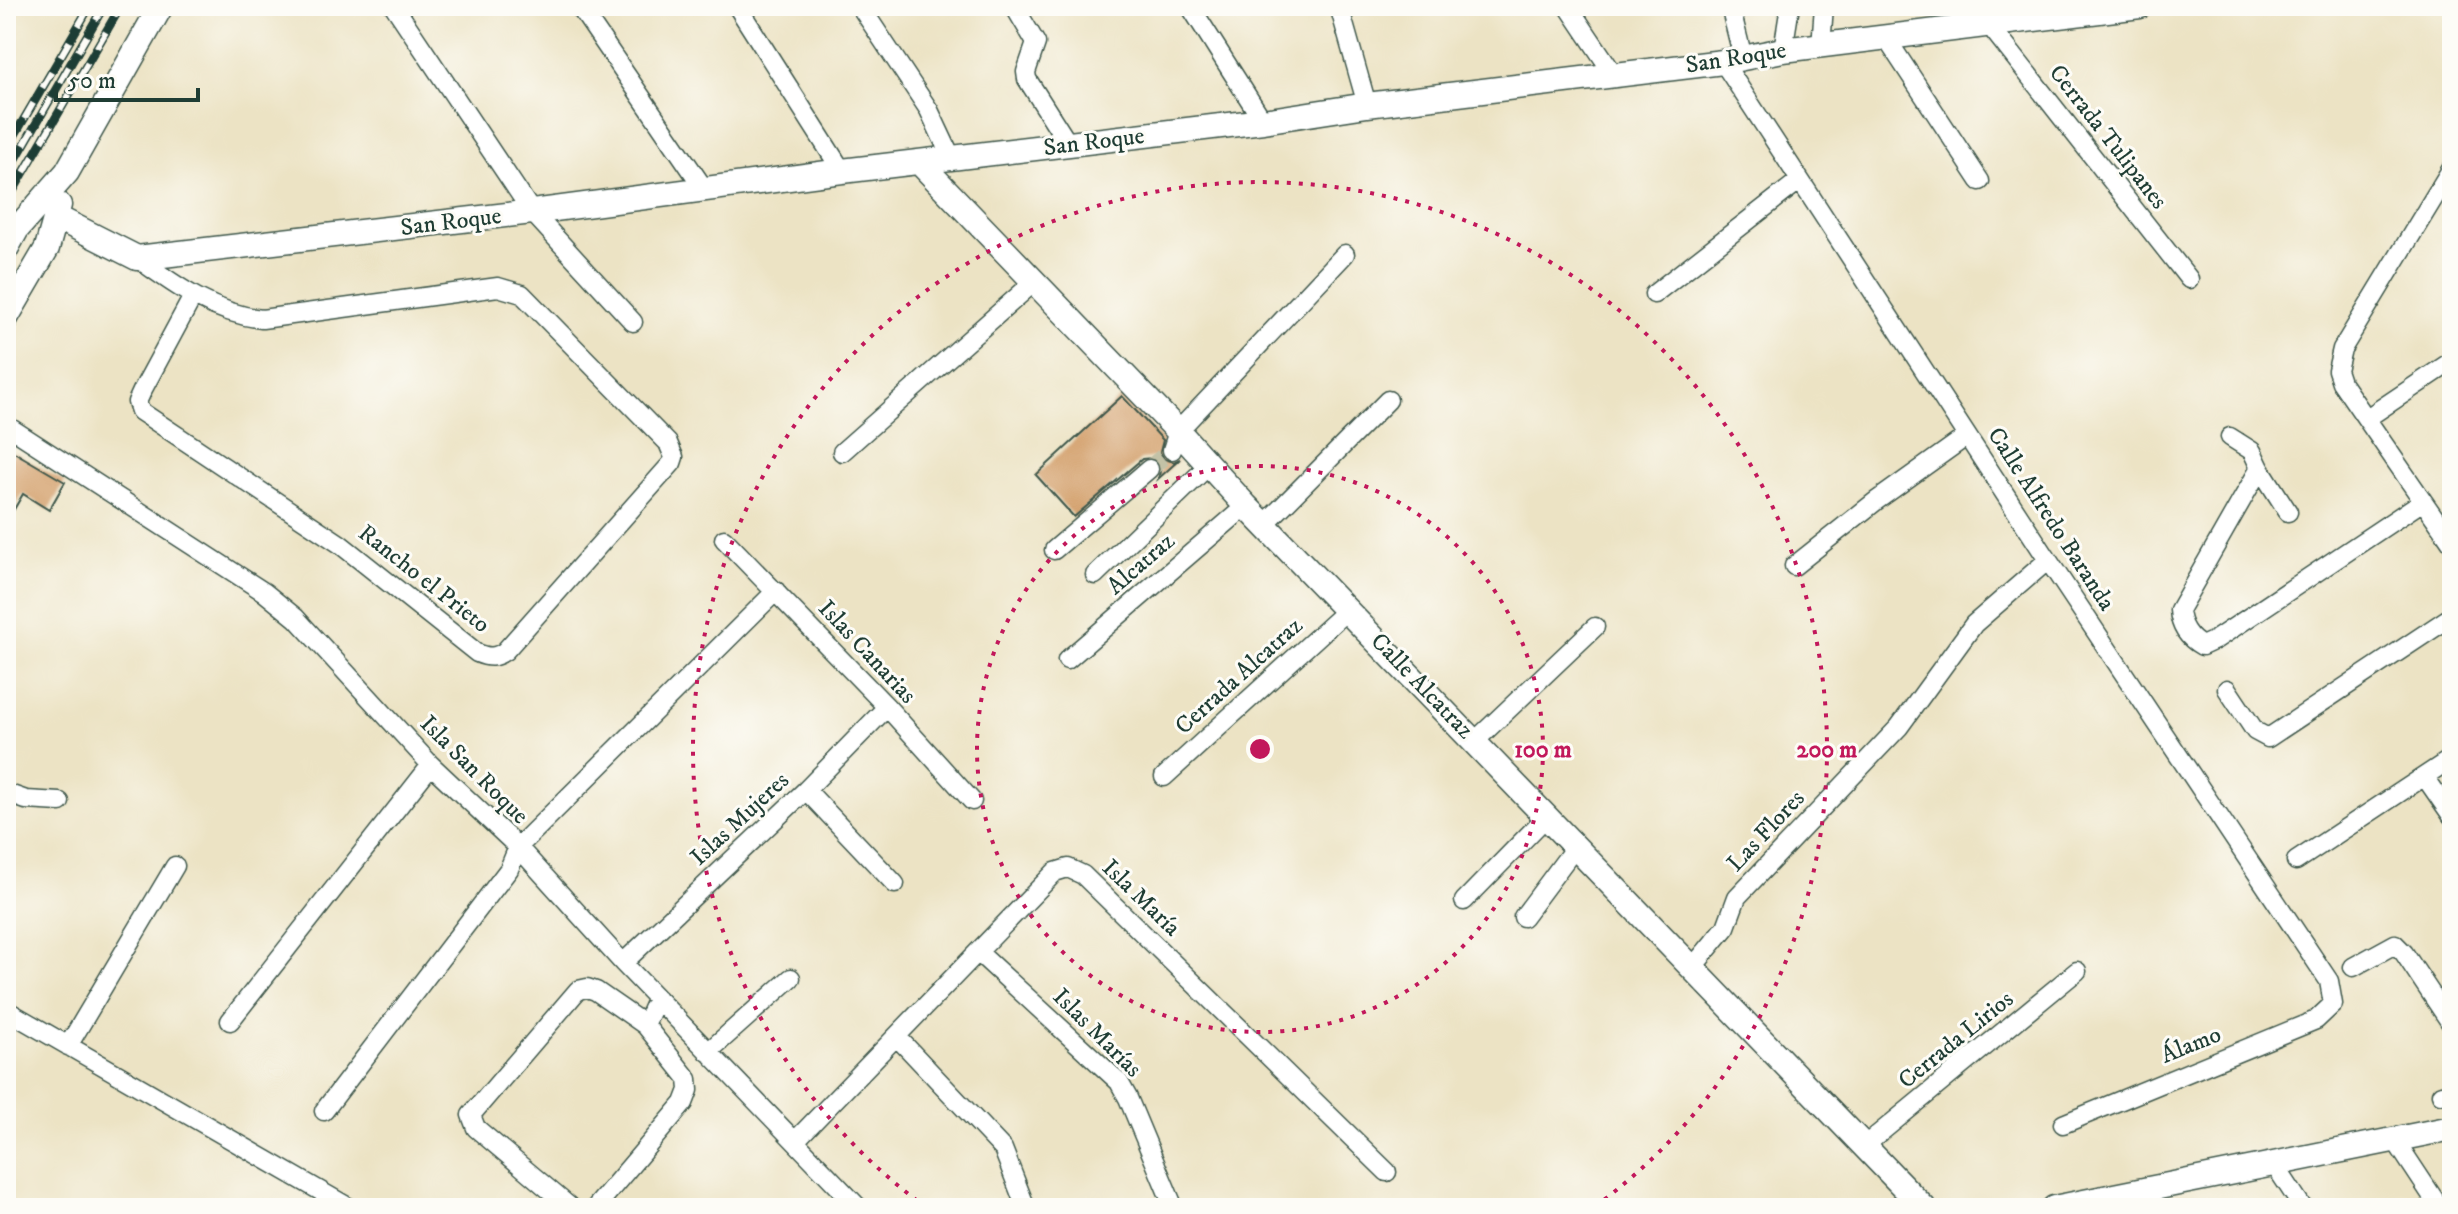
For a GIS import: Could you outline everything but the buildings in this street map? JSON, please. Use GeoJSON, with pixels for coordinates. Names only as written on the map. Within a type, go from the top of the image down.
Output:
{"type":"FeatureCollection","features":[{"type":"Feature","properties":{"kind":"main road"},"geometry":{"type":"LineString","coordinates":[[6,318],[47,248],[46,212],[161,6]]}},
{"type":"Feature","properties":{"kind":"main road","name":"San Roque"},"geometry":{"type":"LineString","coordinates":[[137,258],[1263,121],[1367,105],[1733,60],[1783,50],[2140,6]]}},
{"type":"Feature","properties":{"kind":"main road","name":"Calle Alcatraz"},"geometry":{"type":"LineString","coordinates":[[920,163],[1034,282],[1175,441],[1209,465],[1924,1208]]}},
{"type":"Feature","properties":{"kind":"main road"},"geometry":{"type":"LineString","coordinates":[[6,249],[17,229],[46,212]]}},
{"type":"Feature","properties":{"kind":"main road"},"geometry":{"type":"LineString","coordinates":[[46,212],[137,258]]}},
{"type":"Feature","properties":{"kind":"main road"},"geometry":{"type":"LineString","coordinates":[[2054,1208],[2104,1204],[2274,1164],[2452,1128]]}},
{"type":"Feature","properties":{"kind":"street"},"geometry":{"type":"LineString","coordinates":[[394,6],[532,212],[633,322]]}},
{"type":"Feature","properties":{"kind":"street"},"geometry":{"type":"LineString","coordinates":[[579,6],[705,190]]}},
{"type":"Feature","properties":{"kind":"street"},"geometry":{"type":"LineString","coordinates":[[737,6],[842,171]]}},
{"type":"Feature","properties":{"kind":"street"},"geometry":{"type":"LineString","coordinates":[[860,6],[929,110],[952,159]]}},
{"type":"Feature","properties":{"kind":"street"},"geometry":{"type":"LineString","coordinates":[[1014,6],[1036,43],[1026,72],[1027,79],[1069,145]]}},
{"type":"Feature","properties":{"kind":"street"},"geometry":{"type":"LineString","coordinates":[[1190,6],[1263,121]]}},
{"type":"Feature","properties":{"kind":"street"},"geometry":{"type":"LineString","coordinates":[[1339,6],[1367,105]]}},
{"type":"Feature","properties":{"kind":"street"},"geometry":{"type":"LineString","coordinates":[[1568,6],[1615,76]]}},
{"type":"Feature","properties":{"kind":"street","name":"Calle Alfredo Baranda"},"geometry":{"type":"LineString","coordinates":[[1730,6],[1733,60],[1800,180],[2048,560],[2329,981],[2333,1004]]}},
{"type":"Feature","properties":{"kind":"street"},"geometry":{"type":"LineString","coordinates":[[1783,50],[1790,6]]}},
{"type":"Feature","properties":{"kind":"street"},"geometry":{"type":"LineString","coordinates":[[1821,46],[1824,6]]}},
{"type":"Feature","properties":{"kind":"street","name":"Cerrada Tulipanes"},"geometry":{"type":"LineString","coordinates":[[1990,26],[2189,279]]}},
{"type":"Feature","properties":{"kind":"street"},"geometry":{"type":"LineString","coordinates":[[1886,38],[1980,181]]}},
{"type":"Feature","properties":{"kind":"street"},"geometry":{"type":"LineString","coordinates":[[2452,168],[2342,349],[2337,370],[2341,382],[2452,543]]}},
{"type":"Feature","properties":{"kind":"street"},"geometry":{"type":"LineString","coordinates":[[1654,294],[1800,180]]}},
{"type":"Feature","properties":{"kind":"street"},"geometry":{"type":"LineString","coordinates":[[1175,441],[1345,254]]}},
{"type":"Feature","properties":{"kind":"street"},"geometry":{"type":"LineString","coordinates":[[137,258],[192,298]]}},
{"type":"Feature","properties":{"kind":"street"},"geometry":{"type":"LineString","coordinates":[[842,452],[1034,282]]}},
{"type":"Feature","properties":{"kind":"street","name":"Rancho el Prieto"},"geometry":{"type":"LineString","coordinates":[[498,287],[511,289],[522,294],[668,443],[674,457],[669,470],[505,651],[487,657],[477,653],[340,544],[140,411],[137,402],[192,298],[244,317],[262,319],[498,287]]}},
{"type":"Feature","properties":{"kind":"street"},"geometry":{"type":"LineString","coordinates":[[2367,418],[2452,361]]}},
{"type":"Feature","properties":{"kind":"street"},"geometry":{"type":"LineString","coordinates":[[1264,525],[1388,400]]}},
{"type":"Feature","properties":{"kind":"street","name":"Isla San Roque"},"geometry":{"type":"LineString","coordinates":[[6,425],[264,592],[296,618],[431,765],[518,847],[623,963],[859,1208]]}},
{"type":"Feature","properties":{"kind":"street"},"geometry":{"type":"LineString","coordinates":[[1794,566],[1876,501],[1967,436]]}},
{"type":"Feature","properties":{"kind":"street"},"geometry":{"type":"LineString","coordinates":[[2230,437],[2252,451],[2288,512]]}},
{"type":"Feature","properties":{"kind":"street"},"geometry":{"type":"LineString","coordinates":[[1095,575],[1209,465]]}},
{"type":"Feature","properties":{"kind":"street"},"geometry":{"type":"LineString","coordinates":[[2260,468],[2179,610],[2180,622],[2194,641],[2202,646],[2423,501]]}},
{"type":"Feature","properties":{"kind":"street"},"geometry":{"type":"LineString","coordinates":[[1054,550],[1149,469]]}},
{"type":"Feature","properties":{"kind":"street","name":"Alcatraz"},"geometry":{"type":"LineString","coordinates":[[1067,660],[1246,506]]}},
{"type":"Feature","properties":{"kind":"street","name":"Islas Canarias"},"geometry":{"type":"LineString","coordinates":[[724,539],[887,707],[972,801]]}},
{"type":"Feature","properties":{"kind":"street","name":"Las Flores"},"geometry":{"type":"LineString","coordinates":[[1692,968],[1726,927],[1737,897],[1899,727],[1974,624],[2048,560]]}},
{"type":"Feature","properties":{"kind":"street"},"geometry":{"type":"LineString","coordinates":[[324,1111],[509,869],[518,847],[776,591]]}},
{"type":"Feature","properties":{"kind":"street","name":"Cerrada Alcatraz"},"geometry":{"type":"LineString","coordinates":[[1164,777],[1347,610]]}},
{"type":"Feature","properties":{"kind":"street"},"geometry":{"type":"LineString","coordinates":[[2227,689],[2255,731],[2268,738],[2452,616]]}},
{"type":"Feature","properties":{"kind":"street"},"geometry":{"type":"LineString","coordinates":[[1475,741],[1595,627]]}},
{"type":"Feature","properties":{"kind":"street","name":"Islas Mujeres"},"geometry":{"type":"LineString","coordinates":[[623,963],[806,790],[887,707]]}},
{"type":"Feature","properties":{"kind":"street"},"geometry":{"type":"LineString","coordinates":[[2296,861],[2452,758]]}},
{"type":"Feature","properties":{"kind":"street"},"geometry":{"type":"LineString","coordinates":[[230,1021],[431,765]]}},
{"type":"Feature","properties":{"kind":"street"},"geometry":{"type":"LineString","coordinates":[[2425,777],[2452,816]]}},
{"type":"Feature","properties":{"kind":"street"},"geometry":{"type":"LineString","coordinates":[[806,790],[895,884]]}},
{"type":"Feature","properties":{"kind":"street"},"geometry":{"type":"LineString","coordinates":[[6,793],[26,800],[60,802]]}},
{"type":"Feature","properties":{"kind":"street"},"geometry":{"type":"LineString","coordinates":[[1464,901],[1547,816]]}},
{"type":"Feature","properties":{"kind":"street"},"geometry":{"type":"LineString","coordinates":[[1523,917],[1576,846]]}},
{"type":"Feature","properties":{"kind":"street"},"geometry":{"type":"LineString","coordinates":[[68,1046],[175,866]]}},
{"type":"Feature","properties":{"kind":"street","name":"Isla María"},"geometry":{"type":"LineString","coordinates":[[795,1141],[1055,872],[1068,868],[1083,875],[1387,1172]]}},
{"type":"Feature","properties":{"kind":"street"},"geometry":{"type":"LineString","coordinates":[[2353,967],[2395,944],[2452,1025]]}},
{"type":"Feature","properties":{"kind":"street","name":"Islas Marías"},"geometry":{"type":"LineString","coordinates":[[979,953],[1119,1082],[1174,1208]]}},
{"type":"Feature","properties":{"kind":"street","name":"Cerrada Lirios"},"geometry":{"type":"LineString","coordinates":[[1864,1146],[2077,971]]}},
{"type":"Feature","properties":{"kind":"street"},"geometry":{"type":"LineString","coordinates":[[708,1052],[791,978]]}},
{"type":"Feature","properties":{"kind":"street"},"geometry":{"type":"LineString","coordinates":[[571,1208],[476,1128],[471,1115],[578,990],[587,988],[645,1025],[688,1079],[689,1090],[684,1103],[595,1208]]}},
{"type":"Feature","properties":{"kind":"street"},"geometry":{"type":"LineString","coordinates":[[645,1025],[657,998]]}},
{"type":"Feature","properties":{"kind":"street","name":"Álamo"},"geometry":{"type":"LineString","coordinates":[[2063,1124],[2316,1020],[2333,1004]]}},
{"type":"Feature","properties":{"kind":"street"},"geometry":{"type":"LineString","coordinates":[[6,1010],[350,1208]]}},
{"type":"Feature","properties":{"kind":"street"},"geometry":{"type":"LineString","coordinates":[[897,1037],[1003,1149],[1026,1208]]}},
{"type":"Feature","properties":{"kind":"street"},"geometry":{"type":"LineString","coordinates":[[2395,1140],[2440,1208]]}},
{"type":"Feature","properties":{"kind":"street"},"geometry":{"type":"LineString","coordinates":[[2274,1164],[2303,1208]]}},
{"type":"Feature","properties":{"kind":"tunnel"},"geometry":{"type":"LineString","coordinates":[[1149,469],[1172,450]]}},
{"type":"Feature","properties":{"kind":"railway"},"geometry":{"type":"LineString","coordinates":[[6,150],[90,6]]}},
{"type":"Feature","properties":{"kind":"railway"},"geometry":{"type":"LineString","coordinates":[[6,176],[104,6]]}},
{"type":"Feature","properties":{"kind":"railway"},"geometry":{"type":"LineString","coordinates":[[6,203],[121,6]]}}]}
